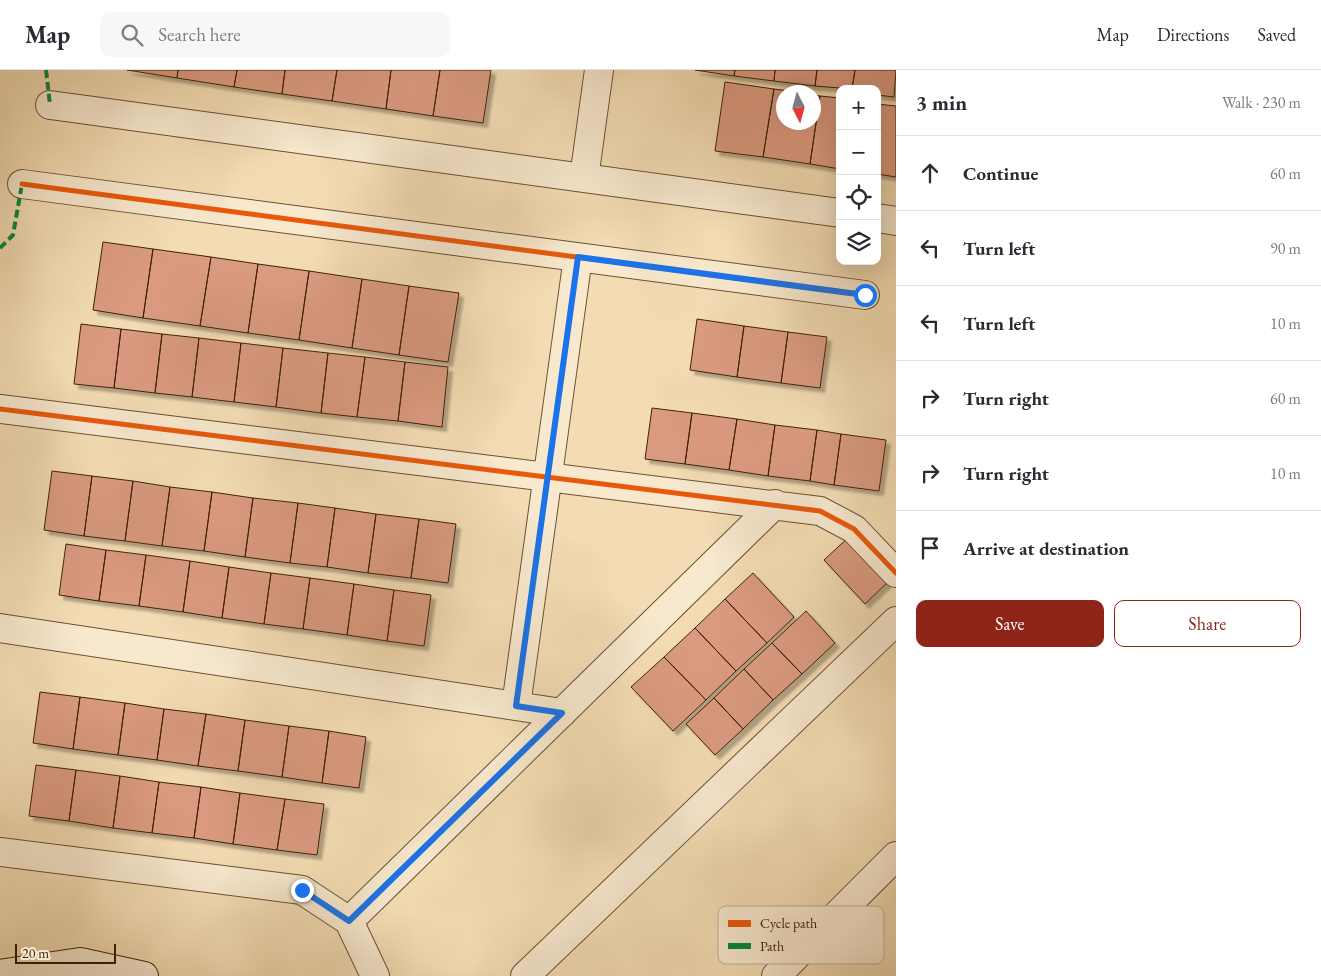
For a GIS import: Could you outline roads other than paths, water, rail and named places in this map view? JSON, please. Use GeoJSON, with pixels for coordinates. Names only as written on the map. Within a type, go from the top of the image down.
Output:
{"type":"FeatureCollection","features":[{"type":"Feature","properties":{"kind":"street"},"geometry":{"type":"LineString","coordinates":[[584,178],[599,70]]}},
{"type":"Feature","properties":{"kind":"street"},"geometry":{"type":"LineString","coordinates":[[50,105],[836,212]]}},
{"type":"Feature","properties":{"kind":"street"},"geometry":{"type":"LineString","coordinates":[[22,184],[865,295]]}},
{"type":"Feature","properties":{"kind":"street"},"geometry":{"type":"LineString","coordinates":[[881,219],[896,221]]}},
{"type":"Feature","properties":{"kind":"street"},"geometry":{"type":"LineString","coordinates":[[516,706],[578,257]]}},
{"type":"Feature","properties":{"kind":"street"},"geometry":{"type":"LineString","coordinates":[[0,409],[820,511],[854,529],[896,573]]}},
{"type":"Feature","properties":{"kind":"street"},"geometry":{"type":"LineString","coordinates":[[349,921],[775,504]]}},
{"type":"Feature","properties":{"kind":"street"},"geometry":{"type":"LineString","coordinates":[[525,976],[896,621]]}},
{"type":"Feature","properties":{"kind":"street"},"geometry":{"type":"LineString","coordinates":[[0,628],[562,713]]}},
{"type":"Feature","properties":{"kind":"street"},"geometry":{"type":"LineString","coordinates":[[0,852],[302,890],[349,921],[375,976]]}},
{"type":"Feature","properties":{"kind":"street"},"geometry":{"type":"LineString","coordinates":[[846,906],[896,856]]}},
{"type":"Feature","properties":{"kind":"street"},"geometry":{"type":"LineString","coordinates":[[0,974],[80,962],[144,976]]}},
{"type":"Feature","properties":{"kind":"street"},"geometry":{"type":"LineString","coordinates":[[776,976],[788,964]]}}]}
